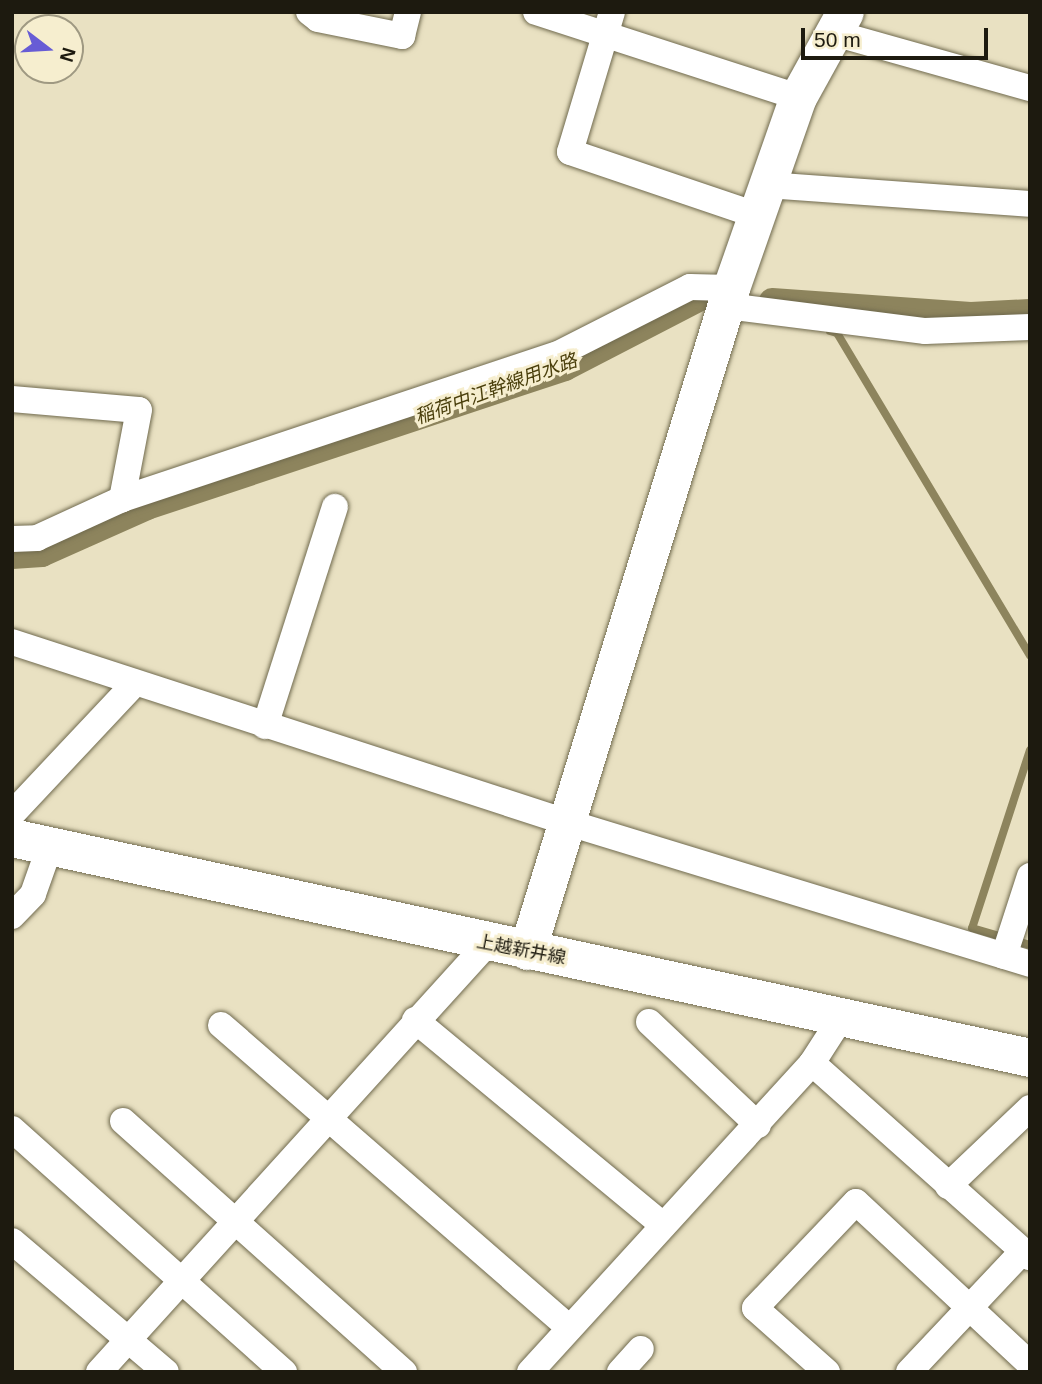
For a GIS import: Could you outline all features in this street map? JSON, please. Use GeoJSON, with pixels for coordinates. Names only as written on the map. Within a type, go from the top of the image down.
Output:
{"type":"FeatureCollection","features":[{"type":"Feature","properties":{"kind":"main road","name":"上越新井線"},"geometry":{"type":"LineString","coordinates":[[12,838],[487,944],[1030,1058]]}},
{"type":"Feature","properties":{"kind":"street"},"geometry":{"type":"LineString","coordinates":[[310,12],[318,19],[402,36],[408,12]]}},
{"type":"Feature","properties":{"kind":"street"},"geometry":{"type":"LineString","coordinates":[[536,12],[608,23],[798,97]]}},
{"type":"Feature","properties":{"kind":"street"},"geometry":{"type":"LineString","coordinates":[[608,23],[570,152],[761,200],[1030,204]]}},
{"type":"Feature","properties":{"kind":"street"},"geometry":{"type":"LineString","coordinates":[[527,951],[761,200],[798,97],[840,23],[1030,88]]}},
{"type":"Feature","properties":{"kind":"street"},"geometry":{"type":"LineString","coordinates":[[12,539],[37,538],[122,499],[556,355],[690,287],[729,297],[925,331],[1030,327]]}},
{"type":"Feature","properties":{"kind":"street"},"geometry":{"type":"LineString","coordinates":[[12,399],[139,410],[122,499]]}},
{"type":"Feature","properties":{"kind":"street"},"geometry":{"type":"LineString","coordinates":[[265,726],[335,507]]}},
{"type":"Feature","properties":{"kind":"street"},"geometry":{"type":"LineString","coordinates":[[12,642],[566,822],[1030,964]]}},
{"type":"Feature","properties":{"kind":"street"},"geometry":{"type":"LineString","coordinates":[[12,814],[135,683]]}},
{"type":"Feature","properties":{"kind":"street"},"geometry":{"type":"LineString","coordinates":[[12,916],[33,894],[50,846]]}},
{"type":"Feature","properties":{"kind":"street"},"geometry":{"type":"LineString","coordinates":[[1004,956],[1030,876]]}},
{"type":"Feature","properties":{"kind":"street"},"geometry":{"type":"LineString","coordinates":[[99,1372],[327,1122],[415,1020],[487,944]]}},
{"type":"Feature","properties":{"kind":"street"},"geometry":{"type":"LineString","coordinates":[[530,1372],[663,1224],[758,1125],[812,1063],[841,1018]]}},
{"type":"Feature","properties":{"kind":"street"},"geometry":{"type":"LineString","coordinates":[[415,1020],[663,1224]]}},
{"type":"Feature","properties":{"kind":"street"},"geometry":{"type":"LineString","coordinates":[[649,1022],[758,1125]]}},
{"type":"Feature","properties":{"kind":"street"},"geometry":{"type":"LineString","coordinates":[[221,1025],[327,1122],[569,1328]]}},
{"type":"Feature","properties":{"kind":"street"},"geometry":{"type":"LineString","coordinates":[[812,1063],[1026,1254],[969,1307],[909,1372]]}},
{"type":"Feature","properties":{"kind":"street"},"geometry":{"type":"LineString","coordinates":[[948,1186],[1030,1108]]}},
{"type":"Feature","properties":{"kind":"street"},"geometry":{"type":"LineString","coordinates":[[123,1121],[234,1224],[404,1372]]}},
{"type":"Feature","properties":{"kind":"street"},"geometry":{"type":"LineString","coordinates":[[12,1129],[284,1372]]}},
{"type":"Feature","properties":{"kind":"street"},"geometry":{"type":"LineString","coordinates":[[827,1372],[755,1308],[856,1202],[1030,1364]]}},
{"type":"Feature","properties":{"kind":"street"},"geometry":{"type":"LineString","coordinates":[[12,1241],[126,1342],[166,1372]]}},
{"type":"Feature","properties":{"kind":"street"},"geometry":{"type":"LineString","coordinates":[[620,1372],[641,1349]]}},
{"type":"Feature","properties":{"kind":"waterway","name":"稲荷中江幹線用水路"},"geometry":{"type":"LineString","coordinates":[[12,556],[42,554],[147,507],[565,368],[702,297],[730,299]]}},
{"type":"Feature","properties":{"kind":"waterway","name":"稲荷中江幹線用水路"},"geometry":{"type":"LineString","coordinates":[[772,301],[971,315],[1030,312]]}},
{"type":"Feature","properties":{"kind":"waterway"},"geometry":{"type":"LineString","coordinates":[[830,331],[837,333],[1030,656]]}},
{"type":"Feature","properties":{"kind":"waterway"},"geometry":{"type":"LineString","coordinates":[[1030,750],[972,928],[1030,945]]}}]}
